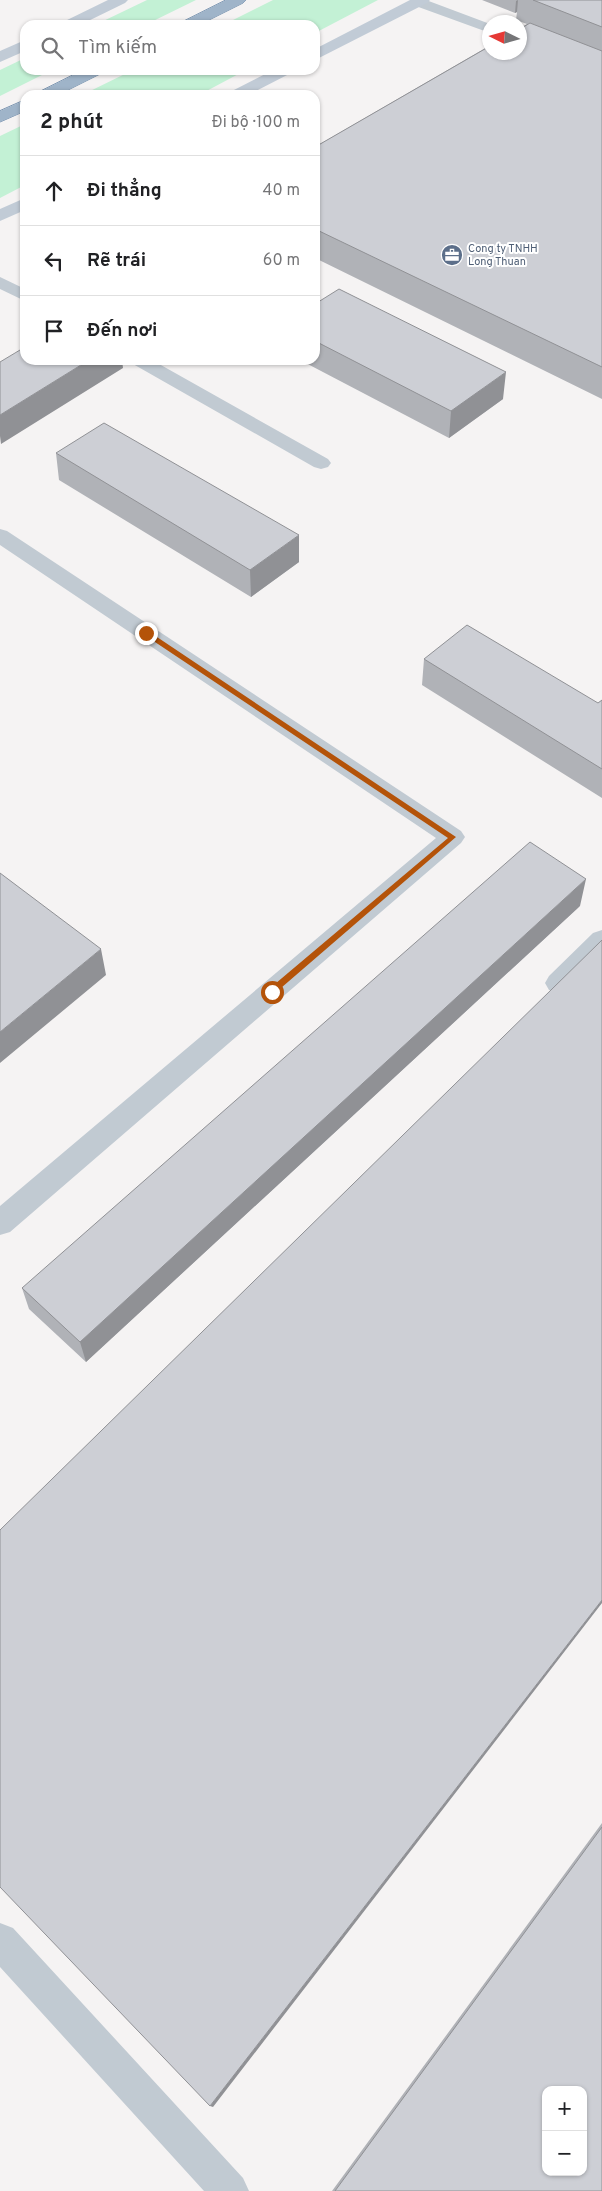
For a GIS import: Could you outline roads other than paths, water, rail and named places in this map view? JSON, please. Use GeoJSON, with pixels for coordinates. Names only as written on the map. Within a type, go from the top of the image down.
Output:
{"type":"FeatureCollection","features":[{"type":"Feature","properties":{"kind":"highway"},"geometry":{"type":"LineString","coordinates":[[197,20],[238,0]]}},
{"type":"Feature","properties":{"kind":"highway"},"geometry":{"type":"LineString","coordinates":[[55,90],[86,75]]}},
{"type":"Feature","properties":{"kind":"highway"},"geometry":{"type":"LineString","coordinates":[[0,117],[20,107]]}},
{"type":"Feature","properties":{"kind":"main road"},"geometry":{"type":"LineString","coordinates":[[78,20],[120,0]]}},
{"type":"Feature","properties":{"kind":"main road"},"geometry":{"type":"LineString","coordinates":[[320,52],[420,1]]}},
{"type":"Feature","properties":{"kind":"main road"},"geometry":{"type":"LineString","coordinates":[[0,57],[20,47]]}},
{"type":"Feature","properties":{"kind":"main road"},"geometry":{"type":"LineString","coordinates":[[246,90],[275,75]]}},
{"type":"Feature","properties":{"kind":"main road"},"geometry":{"type":"LineString","coordinates":[[0,216],[20,206]]}},
{"type":"Feature","properties":{"kind":"lane"},"geometry":{"type":"LineString","coordinates":[[420,1],[482,26]]}},
{"type":"Feature","properties":{"kind":"lane"},"geometry":{"type":"LineString","coordinates":[[0,282],[20,293]]}},
{"type":"Feature","properties":{"kind":"lane"},"geometry":{"type":"LineString","coordinates":[[148,365],[321,463]]}},
{"type":"Feature","properties":{"kind":"lane"},"geometry":{"type":"LineString","coordinates":[[0,536],[453,837],[0,1223]]}},
{"type":"Feature","properties":{"kind":"lane"},"geometry":{"type":"LineString","coordinates":[[538,1003],[602,940]]}},
{"type":"Feature","properties":{"kind":"lane"},"geometry":{"type":"LineString","coordinates":[[0,1941],[230,2191]]}},
{"type":"Feature","properties":{"kind":"place","name":"Cong ty TNHH Long Thuan"},"geometry":{"type":"Point","coordinates":[452,255]}}]}
